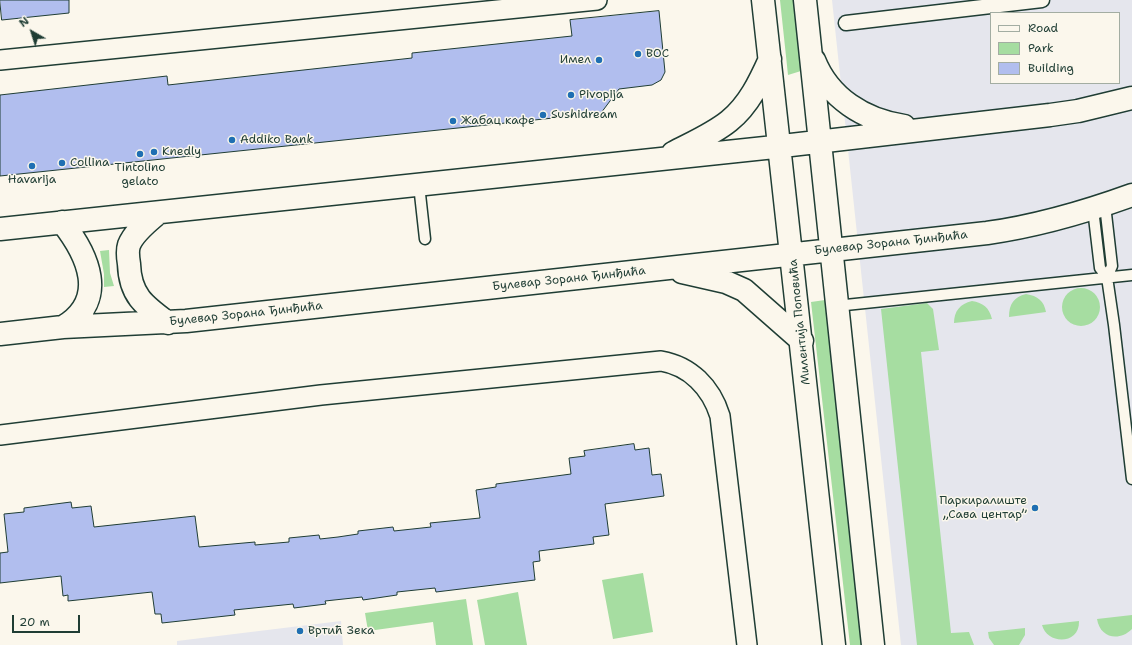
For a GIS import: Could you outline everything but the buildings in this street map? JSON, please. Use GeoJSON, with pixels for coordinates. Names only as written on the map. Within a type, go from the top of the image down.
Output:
{"type":"FeatureCollection","features":[{"type":"Feature","properties":{"kind":"street"},"geometry":{"type":"LineString","coordinates":[[0,60],[597,0]]}},
{"type":"Feature","properties":{"kind":"street","name":"Милентија Поповића"},"geometry":{"type":"LineString","coordinates":[[764,0],[793,254],[834,645]]}},
{"type":"Feature","properties":{"kind":"street"},"geometry":{"type":"LineString","coordinates":[[805,0],[836,306],[873,645]]}},
{"type":"Feature","properties":{"kind":"street"},"geometry":{"type":"LineString","coordinates":[[846,23],[1042,0]]}},
{"type":"Feature","properties":{"kind":"street"},"geometry":{"type":"LineString","coordinates":[[810,49],[817,67],[828,84],[841,99],[857,111],[895,125],[938,128]]}},
{"type":"Feature","properties":{"kind":"street"},"geometry":{"type":"LineString","coordinates":[[662,159],[698,140],[730,120],[758,85],[770,59]]}},
{"type":"Feature","properties":{"kind":"street"},"geometry":{"type":"LineString","coordinates":[[0,229],[662,159],[938,128],[1071,112],[1132,98]]}},
{"type":"Feature","properties":{"kind":"street","name":"Булевар Зорана Ђинђића"},"geometry":{"type":"LineString","coordinates":[[0,334],[63,327],[168,323],[1017,229],[1099,207],[1132,195]]}},
{"type":"Feature","properties":{"kind":"street"},"geometry":{"type":"LineString","coordinates":[[158,213],[137,233],[129,246],[129,272],[131,284],[137,296],[145,306],[168,323]]}},
{"type":"Feature","properties":{"kind":"street"},"geometry":{"type":"LineString","coordinates":[[62,222],[82,252],[89,270],[90,291],[82,311],[75,320],[63,327]]}},
{"type":"Feature","properties":{"kind":"street"},"geometry":{"type":"LineString","coordinates":[[667,268],[726,282],[738,287],[754,296],[802,341]]}},
{"type":"Feature","properties":{"kind":"street"},"geometry":{"type":"LineString","coordinates":[[0,435],[322,395],[661,361],[674,364],[690,372],[708,390],[720,416],[747,645]]}},
{"type":"Feature","properties":{"kind":"lane"},"geometry":{"type":"LineString","coordinates":[[419,185],[425,239]]}},
{"type":"Feature","properties":{"kind":"lane"},"geometry":{"type":"LineString","coordinates":[[1099,207],[1100,268],[1107,277],[1132,479]]}},
{"type":"Feature","properties":{"kind":"lane"},"geometry":{"type":"LineString","coordinates":[[836,306],[1132,275]]}},
{"type":"Feature","properties":{"kind":"shaded area"},"geometry":{"type":"Polygon","coordinates":[[[832,0],[1132,0],[1132,645],[901,645],[832,0]]]}},
{"type":"Feature","properties":{"kind":"shaded area","name":"Вртић Зека"},"geometry":{"type":"Polygon","coordinates":[[[341,621],[343,645],[177,645],[177,641],[341,621]]]}},
{"type":"Feature","properties":{"kind":"green space"},"geometry":{"type":"Polygon","coordinates":[[[780,0],[795,0],[801,71],[788,75],[780,0]]]}},
{"type":"Feature","properties":{"kind":"green space"},"geometry":{"type":"Polygon","coordinates":[[[109,250],[110,273],[114,286],[104,287],[104,274],[100,251],[109,250]]]}},
{"type":"Feature","properties":{"kind":"green space"},"geometry":{"type":"Polygon","coordinates":[[[1081,288],[1094,294],[1100,307],[1094,320],[1081,326],[1068,320],[1062,307],[1068,294],[1081,288]]]}},
{"type":"Feature","properties":{"kind":"green space"},"geometry":{"type":"Polygon","coordinates":[[[1026,294],[1034,296],[1040,300],[1044,305],[1046,312],[1009,317],[1011,305],[1015,299],[1026,294]]]}},
{"type":"Feature","properties":{"kind":"green space"},"geometry":{"type":"Polygon","coordinates":[[[825,300],[863,645],[850,645],[811,302],[825,300]]]}},
{"type":"Feature","properties":{"kind":"green space"},"geometry":{"type":"Polygon","coordinates":[[[972,301],[985,306],[992,319],[954,323],[955,315],[958,309],[964,304],[972,301]]]}},
{"type":"Feature","properties":{"kind":"green space"},"geometry":{"type":"Polygon","coordinates":[[[927,303],[933,309],[939,350],[921,352],[951,633],[969,632],[974,645],[917,645],[881,309],[927,303]]]}},
{"type":"Feature","properties":{"kind":"green space"},"geometry":{"type":"Polygon","coordinates":[[[643,573],[653,632],[613,639],[602,580],[643,573]]]}},
{"type":"Feature","properties":{"kind":"green space"},"geometry":{"type":"Polygon","coordinates":[[[518,592],[527,645],[485,645],[477,600],[518,592]]]}},
{"type":"Feature","properties":{"kind":"green space"},"geometry":{"type":"Polygon","coordinates":[[[466,599],[473,645],[436,645],[433,622],[368,631],[365,613],[466,599]]]}},
{"type":"Feature","properties":{"kind":"green space"},"geometry":{"type":"Polygon","coordinates":[[[1132,615],[1132,629],[1121,636],[1116,637],[1106,634],[1099,625],[1097,619],[1132,615]]]}},
{"type":"Feature","properties":{"kind":"green space"},"geometry":{"type":"Polygon","coordinates":[[[1079,621],[1078,629],[1074,635],[1063,640],[1050,636],[1045,632],[1042,625],[1079,621]]]}},
{"type":"Feature","properties":{"kind":"green space"},"geometry":{"type":"Polygon","coordinates":[[[1025,628],[1025,635],[1019,645],[994,645],[989,638],[988,632],[1025,628]]]}},
{"type":"Feature","properties":{"kind":"place","name":"BOC"},"geometry":{"type":"Point","coordinates":[638,54]}},
{"type":"Feature","properties":{"kind":"place","name":"Имел"},"geometry":{"type":"Point","coordinates":[599,60]}},
{"type":"Feature","properties":{"kind":"place","name":"Pivopija"},"geometry":{"type":"Point","coordinates":[571,95]}},
{"type":"Feature","properties":{"kind":"place","name":"Sushidream"},"geometry":{"type":"Point","coordinates":[543,115]}},
{"type":"Feature","properties":{"kind":"place","name":"Жабац кафе"},"geometry":{"type":"Point","coordinates":[453,121]}},
{"type":"Feature","properties":{"kind":"place","name":"Addiko Bank"},"geometry":{"type":"Point","coordinates":[232,140]}},
{"type":"Feature","properties":{"kind":"place","name":"Knedly"},"geometry":{"type":"Point","coordinates":[154,152]}},
{"type":"Feature","properties":{"kind":"place","name":"Tintolino gelato"},"geometry":{"type":"Point","coordinates":[140,154]}},
{"type":"Feature","properties":{"kind":"place","name":"Collina"},"geometry":{"type":"Point","coordinates":[62,163]}},
{"type":"Feature","properties":{"kind":"place","name":"Havarija"},"geometry":{"type":"Point","coordinates":[32,166]}},
{"type":"Feature","properties":{"kind":"place","name":"Паркиралиште „Сава центар”"},"geometry":{"type":"Point","coordinates":[1035,508]}},
{"type":"Feature","properties":{"kind":"place","name":"Вртић Зека"},"geometry":{"type":"Point","coordinates":[300,631]}}]}
